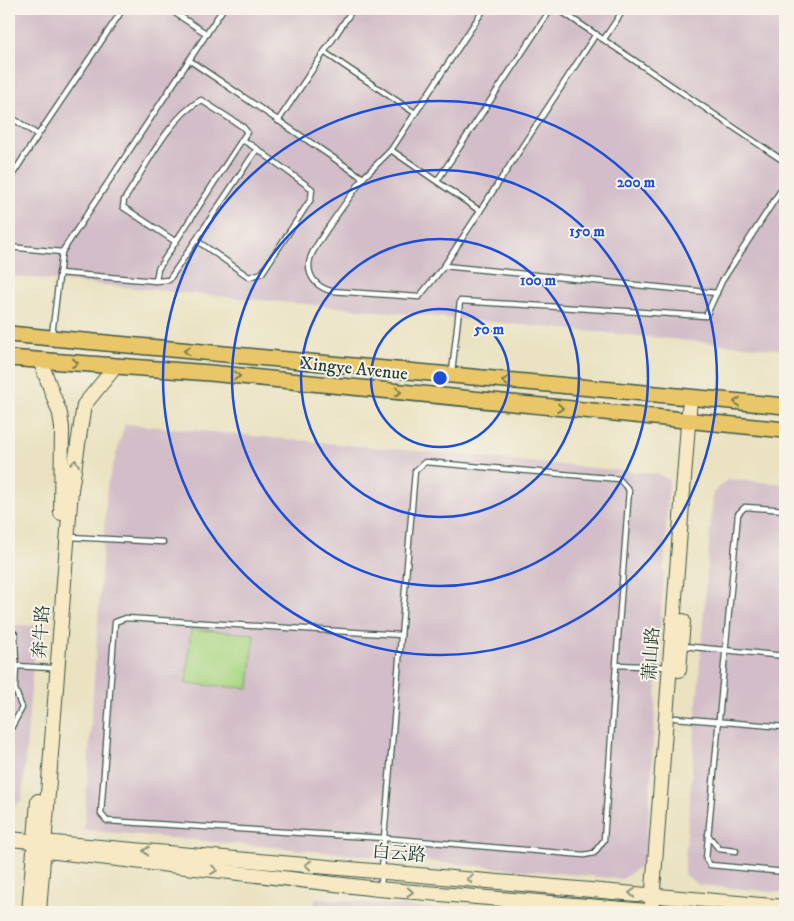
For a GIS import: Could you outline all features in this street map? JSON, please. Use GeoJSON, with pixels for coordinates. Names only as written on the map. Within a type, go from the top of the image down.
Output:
{"type":"FeatureCollection","features":[{"type":"Feature","properties":{"kind":"main road","name":"Xingye Avenue"},"geometry":{"type":"LineString","coordinates":[[9,334],[785,406]]}},
{"type":"Feature","properties":{"kind":"main road","name":"Xingye Avenue"},"geometry":{"type":"LineString","coordinates":[[9,358],[116,366],[785,430]]}},
{"type":"Feature","properties":{"kind":"street","name":"奔牛路"},"geometry":{"type":"LineString","coordinates":[[29,912],[39,846],[64,536],[62,428],[60,414],[40,360]]}},
{"type":"Feature","properties":{"kind":"street","name":"奔牛路"},"geometry":{"type":"LineString","coordinates":[[39,912],[39,846],[51,668],[64,536],[84,404],[116,366]]}},
{"type":"Feature","properties":{"kind":"street","name":"萧山路"},"geometry":{"type":"LineString","coordinates":[[660,912],[658,895],[695,398]]}},
{"type":"Feature","properties":{"kind":"street","name":"萧山路"},"geometry":{"type":"LineString","coordinates":[[652,912],[658,895],[675,718],[675,667],[681,646],[693,422]]}},
{"type":"Feature","properties":{"kind":"street","name":"白云路"},"geometry":{"type":"LineString","coordinates":[[9,839],[39,846],[381,889],[660,912]]}},
{"type":"Feature","properties":{"kind":"street","name":"白云路"},"geometry":{"type":"LineString","coordinates":[[9,848],[39,846],[382,871],[785,907]]}},
{"type":"Feature","properties":{"kind":"lane"},"geometry":{"type":"LineString","coordinates":[[9,14],[13,9]]}},
{"type":"Feature","properties":{"kind":"lane"},"geometry":{"type":"LineString","coordinates":[[9,180],[123,9]]}},
{"type":"Feature","properties":{"kind":"lane"},"geometry":{"type":"LineString","coordinates":[[169,9],[207,34]]}},
{"type":"Feature","properties":{"kind":"lane"},"geometry":{"type":"LineString","coordinates":[[52,338],[62,252],[224,9]]}},
{"type":"Feature","properties":{"kind":"lane"},"geometry":{"type":"LineString","coordinates":[[278,121],[353,9]]}},
{"type":"Feature","properties":{"kind":"lane"},"geometry":{"type":"LineString","coordinates":[[484,9],[391,150],[363,178],[311,255],[310,271],[317,284],[331,291],[419,297],[444,266],[596,34]]}},
{"type":"Feature","properties":{"kind":"lane"},"geometry":{"type":"LineString","coordinates":[[437,181],[551,9]]}},
{"type":"Feature","properties":{"kind":"lane"},"geometry":{"type":"LineString","coordinates":[[559,9],[785,162]]}},
{"type":"Feature","properties":{"kind":"lane"},"geometry":{"type":"LineString","coordinates":[[604,39],[624,9]]}},
{"type":"Feature","properties":{"kind":"lane"},"geometry":{"type":"LineString","coordinates":[[324,52],[415,113]]}},
{"type":"Feature","properties":{"kind":"lane"},"geometry":{"type":"LineString","coordinates":[[189,60],[363,178]]}},
{"type":"Feature","properties":{"kind":"lane"},"geometry":{"type":"LineString","coordinates":[[156,281],[158,269],[176,242],[243,140],[247,132],[243,127],[201,100],[188,107],[166,135],[124,200],[123,207],[176,242]]}},
{"type":"Feature","properties":{"kind":"lane"},"geometry":{"type":"LineString","coordinates":[[9,116],[38,135]]}},
{"type":"Feature","properties":{"kind":"lane"},"geometry":{"type":"LineString","coordinates":[[196,240],[249,277],[262,272],[311,199],[312,190],[243,140]]}},
{"type":"Feature","properties":{"kind":"lane"},"geometry":{"type":"LineString","coordinates":[[60,273],[156,281],[169,280],[257,149]]}},
{"type":"Feature","properties":{"kind":"lane"},"geometry":{"type":"LineString","coordinates":[[391,150],[480,211]]}},
{"type":"Feature","properties":{"kind":"lane"},"geometry":{"type":"LineString","coordinates":[[452,376],[460,301],[706,316],[717,293],[785,184]]}},
{"type":"Feature","properties":{"kind":"lane"},"geometry":{"type":"LineString","coordinates":[[9,248],[62,252]]}},
{"type":"Feature","properties":{"kind":"lane"},"geometry":{"type":"LineString","coordinates":[[444,266],[717,293]]}},
{"type":"Feature","properties":{"kind":"lane"},"geometry":{"type":"LineString","coordinates":[[381,889],[384,838],[415,471],[425,462],[619,478],[629,490],[604,840],[594,853],[584,855],[384,838],[107,821],[101,814],[115,622],[126,618],[401,636]]}},
{"type":"Feature","properties":{"kind":"lane"},"geometry":{"type":"LineString","coordinates":[[785,510],[745,507],[738,514],[706,859],[710,865],[785,872]]}},
{"type":"Feature","properties":{"kind":"lane"},"geometry":{"type":"LineString","coordinates":[[64,536],[163,542]]}},
{"type":"Feature","properties":{"kind":"lane"},"geometry":{"type":"LineString","coordinates":[[9,629],[15,634],[15,689],[22,708],[9,732]]}},
{"type":"Feature","properties":{"kind":"lane"},"geometry":{"type":"LineString","coordinates":[[681,646],[785,656]]}},
{"type":"Feature","properties":{"kind":"lane"},"geometry":{"type":"LineString","coordinates":[[616,665],[675,667]]}},
{"type":"Feature","properties":{"kind":"lane"},"geometry":{"type":"LineString","coordinates":[[16,666],[51,668]]}},
{"type":"Feature","properties":{"kind":"lane"},"geometry":{"type":"LineString","coordinates":[[675,718],[785,727]]}},
{"type":"Feature","properties":{"kind":"lane"},"geometry":{"type":"LineString","coordinates":[[708,835],[719,849],[736,851]]}},
{"type":"Feature","properties":{"kind":"shaded area"},"geometry":{"type":"Polygon","coordinates":[[[9,9],[785,9],[785,350],[9,276],[9,9]]]}},
{"type":"Feature","properties":{"kind":"shaded area"},"geometry":{"type":"Polygon","coordinates":[[[125,424],[659,474],[669,480],[646,862],[622,879],[84,830],[107,486],[125,424]]]}},
{"type":"Feature","properties":{"kind":"shaded area"},"geometry":{"type":"Polygon","coordinates":[[[728,479],[785,484],[785,893],[699,885],[684,874],[713,493],[728,479]]]}},
{"type":"Feature","properties":{"kind":"shaded area"},"geometry":{"type":"Polygon","coordinates":[[[9,624],[36,626],[22,800],[9,810],[9,624]]]}},
{"type":"Feature","properties":{"kind":"shaded area"},"geometry":{"type":"Polygon","coordinates":[[[315,898],[473,912],[314,912],[315,898]]]}},
{"type":"Feature","properties":{"kind":"green space"},"geometry":{"type":"Polygon","coordinates":[[[191,629],[254,634],[249,688],[186,684],[191,629]]]}}]}
